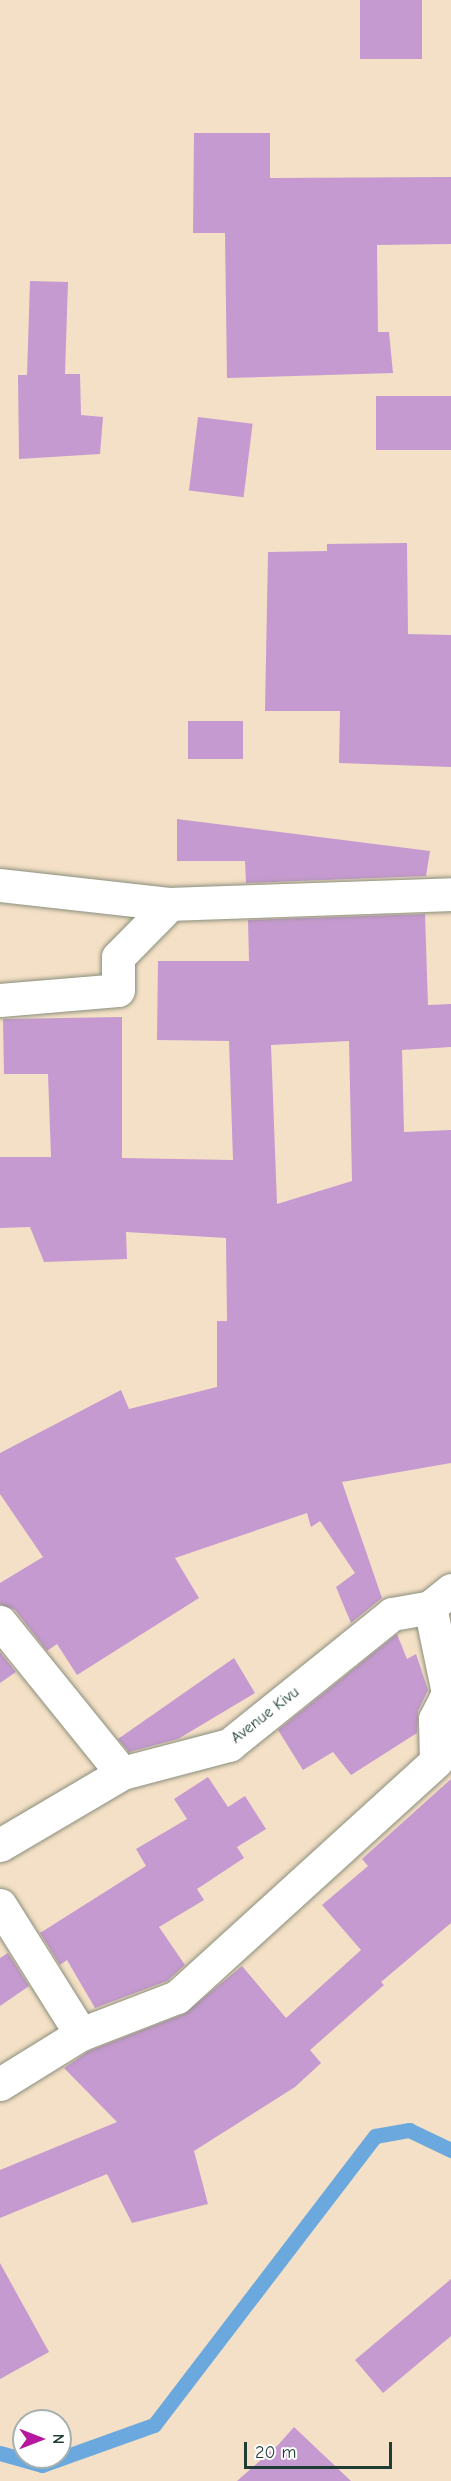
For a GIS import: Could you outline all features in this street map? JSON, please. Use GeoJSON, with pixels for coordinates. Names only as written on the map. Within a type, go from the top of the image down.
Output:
{"type":"FeatureCollection","features":[{"type":"Feature","properties":{"kind":"street"},"geometry":{"type":"LineString","coordinates":[[0,885],[170,904],[451,894]]}},
{"type":"Feature","properties":{"kind":"street"},"geometry":{"type":"LineString","coordinates":[[0,1000],[118,990],[118,957],[170,904]]}},
{"type":"Feature","properties":{"kind":"street"},"geometry":{"type":"LineString","coordinates":[[0,2085],[81,2034],[177,1997],[436,1761],[435,1719],[448,1693],[441,1598]]}},
{"type":"Feature","properties":{"kind":"street","name":"Avenue Kivu"},"geometry":{"type":"LineString","coordinates":[[0,1845],[122,1773],[229,1744],[392,1614],[441,1598]]}},
{"type":"Feature","properties":{"kind":"street"},"geometry":{"type":"LineString","coordinates":[[0,1622],[122,1773]]}},
{"type":"Feature","properties":{"kind":"street"},"geometry":{"type":"LineString","coordinates":[[0,1905],[81,2034]]}},
{"type":"Feature","properties":{"kind":"building"},"geometry":{"type":"Polygon","coordinates":[[[360,0],[422,0],[422,59],[360,59],[360,0]]]}},
{"type":"Feature","properties":{"kind":"building"},"geometry":{"type":"Polygon","coordinates":[[[194,133],[270,133],[270,178],[451,177],[451,244],[377,245],[378,332],[389,332],[393,373],[227,378],[225,233],[193,233],[194,133]]]}},
{"type":"Feature","properties":{"kind":"building"},"geometry":{"type":"Polygon","coordinates":[[[30,281],[68,282],[65,374],[80,374],[81,415],[103,417],[100,454],[19,459],[18,375],[27,375],[30,281]]]}},
{"type":"Feature","properties":{"kind":"building"},"geometry":{"type":"Polygon","coordinates":[[[376,396],[451,396],[451,450],[376,450],[376,396]]]}},
{"type":"Feature","properties":{"kind":"building"},"geometry":{"type":"Polygon","coordinates":[[[198,417],[253,424],[244,497],[189,490],[198,417]]]}},
{"type":"Feature","properties":{"kind":"building"},"geometry":{"type":"Polygon","coordinates":[[[407,543],[408,634],[451,635],[451,767],[339,763],[340,711],[265,711],[268,552],[327,551],[327,544],[407,543]]]}},
{"type":"Feature","properties":{"kind":"building"},"geometry":{"type":"Polygon","coordinates":[[[188,721],[243,721],[243,759],[188,759],[188,721]]]}},
{"type":"Feature","properties":{"kind":"building"},"geometry":{"type":"Polygon","coordinates":[[[177,819],[430,851],[426,876],[246,883],[245,861],[177,861],[177,819]]]}},
{"type":"Feature","properties":{"kind":"building"},"geometry":{"type":"Polygon","coordinates":[[[425,914],[428,1005],[451,1004],[451,1047],[402,1050],[404,1132],[451,1130],[451,1463],[342,1482],[382,1598],[351,1623],[336,1587],[355,1573],[320,1521],[311,1527],[307,1513],[175,1558],[199,1598],[77,1675],[57,1644],[47,1651],[15,1610],[0,1604],[0,1583],[43,1557],[0,1494],[0,1453],[121,1390],[129,1409],[217,1387],[217,1321],[227,1321],[226,1238],[126,1232],[127,1259],[44,1262],[30,1227],[0,1228],[0,1157],[51,1157],[48,1074],[4,1074],[3,1019],[122,1017],[122,1158],[233,1160],[229,1041],[157,1040],[158,961],[249,961],[248,920],[425,914]],[[349,1041],[271,1045],[277,1204],[352,1181],[349,1041]]]}},
{"type":"Feature","properties":{"kind":"building"},"geometry":{"type":"Polygon","coordinates":[[[397,1634],[407,1659],[416,1654],[428,1690],[418,1711],[417,1733],[351,1775],[333,1752],[303,1770],[278,1730],[397,1634]]]}},
{"type":"Feature","properties":{"kind":"building"},"geometry":{"type":"Polygon","coordinates":[[[0,1652],[16,1672],[0,1683],[0,1652]]]}},
{"type":"Feature","properties":{"kind":"building"},"geometry":{"type":"Polygon","coordinates":[[[234,1658],[255,1693],[178,1739],[129,1752],[118,1739],[234,1658]]]}},
{"type":"Feature","properties":{"kind":"building"},"geometry":{"type":"Polygon","coordinates":[[[208,1777],[228,1807],[245,1796],[266,1829],[237,1847],[244,1858],[197,1889],[204,1900],[159,1927],[185,1965],[167,1981],[95,2008],[67,1960],[60,1965],[40,1933],[146,1866],[136,1849],[187,1819],[174,1799],[208,1777]]]}},
{"type":"Feature","properties":{"kind":"building"},"geometry":{"type":"Polygon","coordinates":[[[451,1779],[451,1923],[381,1982],[384,1985],[310,2050],[321,2063],[295,2087],[194,2151],[208,2204],[132,2223],[107,2174],[0,2218],[0,2170],[117,2122],[64,2068],[89,2051],[184,2014],[242,1966],[286,2018],[361,1950],[322,1905],[368,1866],[362,1859],[451,1779]]]}},
{"type":"Feature","properties":{"kind":"building"},"geometry":{"type":"Polygon","coordinates":[[[8,1953],[29,1986],[0,2006],[0,1958],[8,1953]]]}},
{"type":"Feature","properties":{"kind":"building"},"geometry":{"type":"Polygon","coordinates":[[[0,2263],[49,2352],[0,2379],[0,2263]]]}},
{"type":"Feature","properties":{"kind":"building"},"geometry":{"type":"Polygon","coordinates":[[[451,2279],[451,2336],[383,2393],[355,2360],[451,2279]]]}},
{"type":"Feature","properties":{"kind":"building"},"geometry":{"type":"Polygon","coordinates":[[[294,2427],[351,2481],[237,2481],[278,2445],[294,2427]]]}},
{"type":"Feature","properties":{"kind":"waterway"},"geometry":{"type":"LineString","coordinates":[[0,2453],[42,2465],[154,2425],[375,2136],[409,2130],[451,2150]]}}]}
